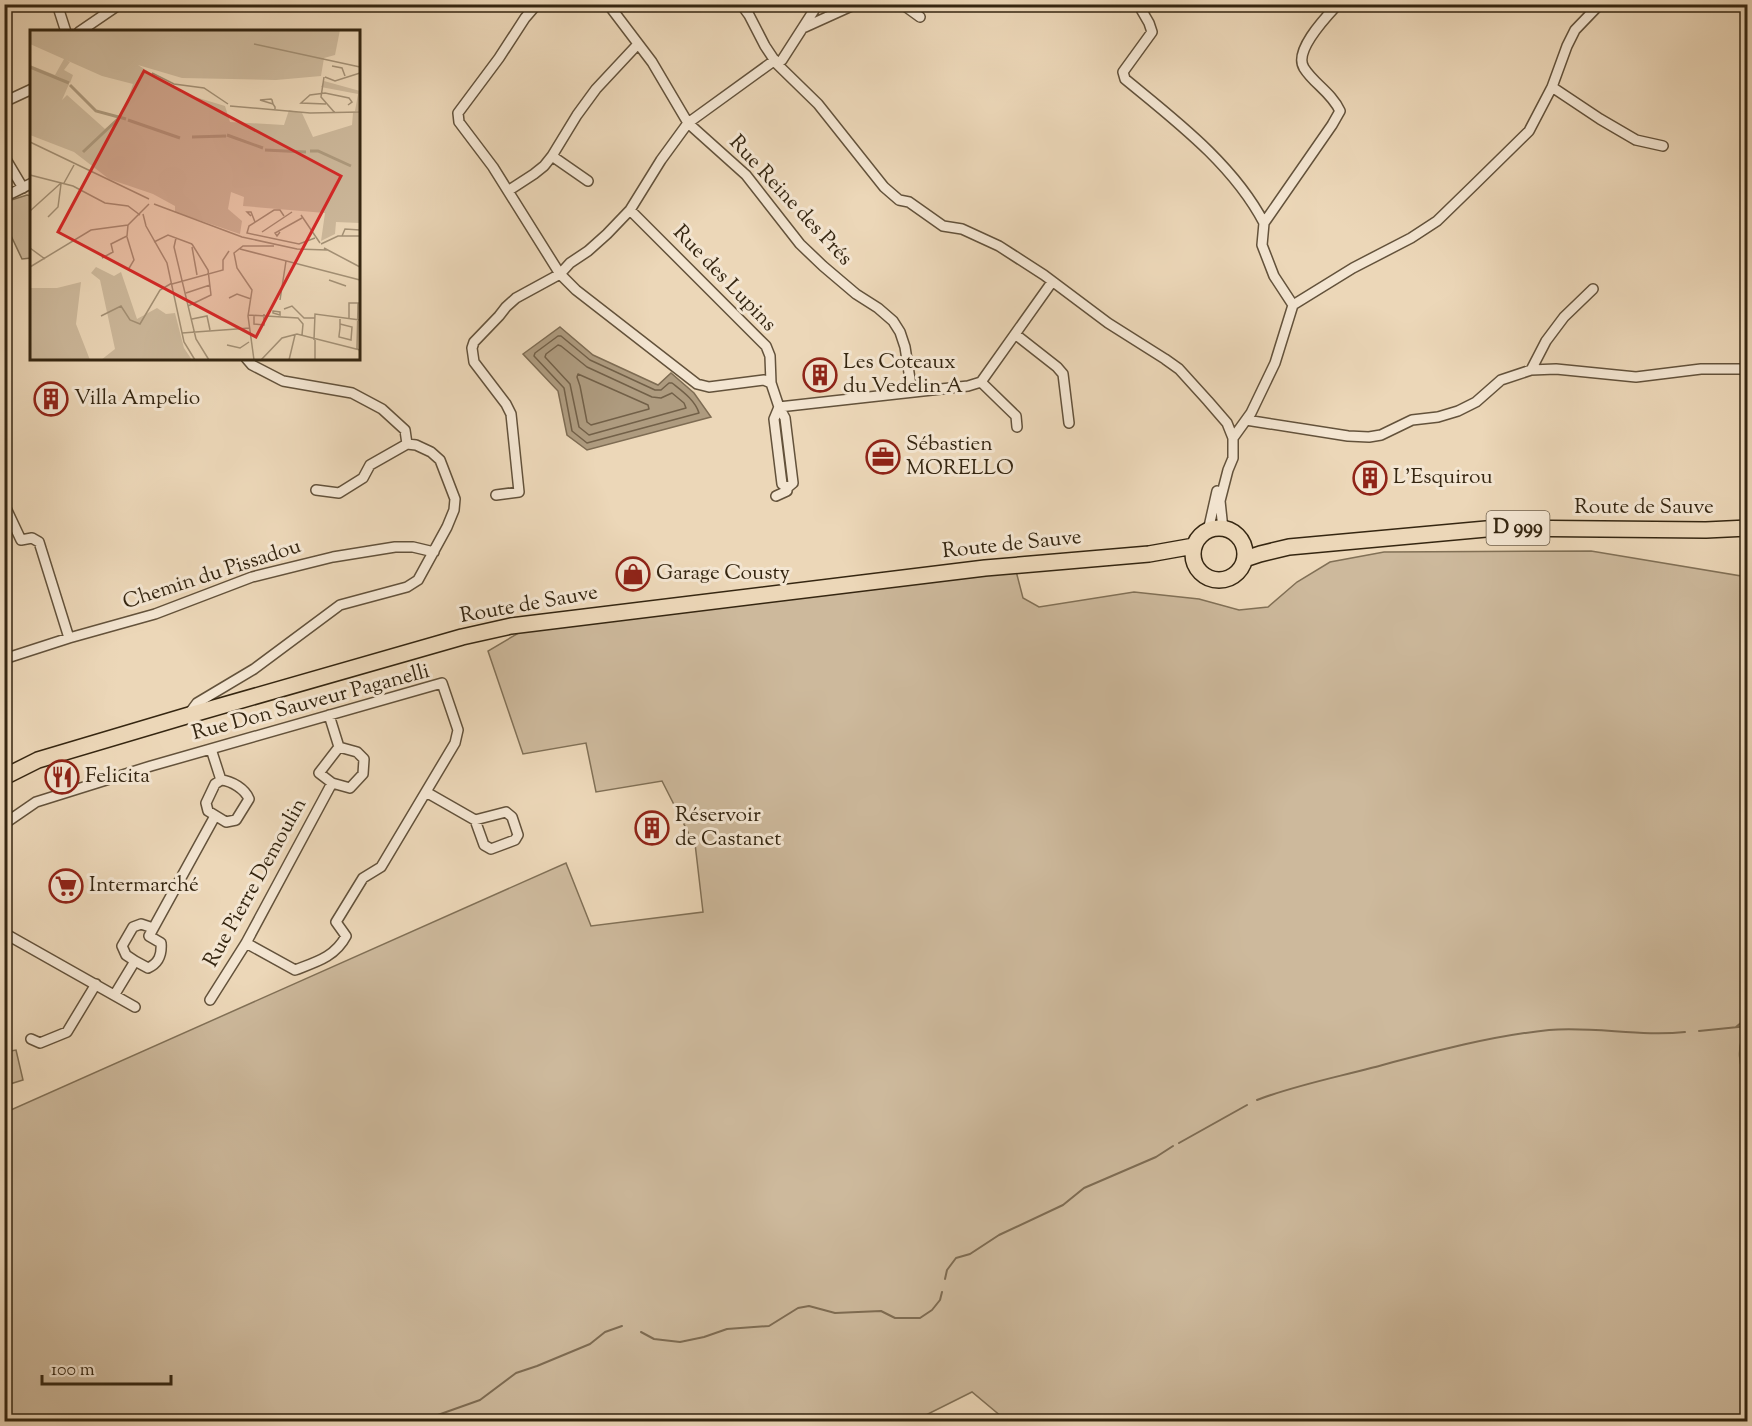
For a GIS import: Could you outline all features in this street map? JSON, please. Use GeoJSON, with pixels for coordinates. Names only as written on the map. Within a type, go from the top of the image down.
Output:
{"type":"FeatureCollection","features":[{"type":"Feature","properties":{"kind":"main road","name":"Route de Sauve"},"geometry":{"type":"LineString","coordinates":[[1245,559],[1289,547],[1497,528],[1706,530],[1748,528]]}},
{"type":"Feature","properties":{"kind":"main road"},"geometry":{"type":"LineString","coordinates":[[1215,530],[1235,534],[1240,538],[1244,545],[1245,559],[1237,574],[1221,580],[1204,576],[1198,570],[1193,554],[1194,546],[1202,535],[1215,530]]}},
{"type":"Feature","properties":{"kind":"main road","name":"Route de Sauve"},"geometry":{"type":"LineString","coordinates":[[1240,538],[1245,542],[1258,545],[1289,547]]}},
{"type":"Feature","properties":{"kind":"main road","name":"Route de Sauve"},"geometry":{"type":"LineString","coordinates":[[4,777],[38,760],[186,716],[462,637],[512,626],[985,568],[1149,554],[1194,546]]}},
{"type":"Feature","properties":{"kind":"main road","name":"Route de Sauve"},"geometry":{"type":"LineString","coordinates":[[1149,554],[1194,562]]}},
{"type":"Feature","properties":{"kind":"street"},"geometry":{"type":"LineString","coordinates":[[57,4],[65,30]]}},
{"type":"Feature","properties":{"kind":"street"},"geometry":{"type":"LineString","coordinates":[[83,30],[120,4]]}},
{"type":"Feature","properties":{"kind":"street"},"geometry":{"type":"LineString","coordinates":[[537,4],[458,113],[459,122],[493,167],[560,274],[576,290],[698,384],[709,387],[764,380],[771,383]]}},
{"type":"Feature","properties":{"kind":"street","name":"Rue Reine des Prés"},"geometry":{"type":"LineString","coordinates":[[608,4],[652,62],[688,123],[746,175],[800,244],[856,294],[893,321],[900,332],[905,348],[912,392]]}},
{"type":"Feature","properties":{"kind":"street"},"geometry":{"type":"LineString","coordinates":[[741,4],[776,62],[818,104],[884,187],[899,200],[909,201],[943,226],[962,229],[999,246],[1111,325],[1179,369],[1227,423],[1233,438],[1233,458],[1217,492],[1215,530]]}},
{"type":"Feature","properties":{"kind":"street"},"geometry":{"type":"LineString","coordinates":[[496,495],[519,492],[511,414],[474,362],[472,348],[474,342],[516,298],[560,274],[570,263],[607,234],[630,210],[661,160],[688,123],[782,60],[818,4]]}},
{"type":"Feature","properties":{"kind":"street"},"geometry":{"type":"LineString","coordinates":[[802,28],[856,4]]}},
{"type":"Feature","properties":{"kind":"street"},"geometry":{"type":"LineString","coordinates":[[902,4],[920,17]]}},
{"type":"Feature","properties":{"kind":"street"},"geometry":{"type":"LineString","coordinates":[[1138,4],[1152,32],[1122,72],[1125,79],[1203,146],[1253,202],[1264,223]]}},
{"type":"Feature","properties":{"kind":"street"},"geometry":{"type":"LineString","coordinates":[[1293,305],[1274,276],[1262,245],[1264,223],[1340,111],[1335,100],[1304,68],[1301,58],[1305,45],[1338,4]]}},
{"type":"Feature","properties":{"kind":"street"},"geometry":{"type":"LineString","coordinates":[[1233,438],[1260,396],[1275,363],[1293,305],[1353,268],[1412,238],[1437,221],[1529,131],[1552,87],[1575,30],[1600,4]]}},
{"type":"Feature","properties":{"kind":"street"},"geometry":{"type":"LineString","coordinates":[[508,190],[534,174],[552,156],[596,89],[638,44]]}},
{"type":"Feature","properties":{"kind":"street"},"geometry":{"type":"LineString","coordinates":[[1552,87],[1636,141],[1663,146]]}},
{"type":"Feature","properties":{"kind":"street"},"geometry":{"type":"LineString","coordinates":[[4,102],[30,90]]}},
{"type":"Feature","properties":{"kind":"street"},"geometry":{"type":"LineString","coordinates":[[4,156],[18,188],[4,196]]}},
{"type":"Feature","properties":{"kind":"street"},"geometry":{"type":"LineString","coordinates":[[552,156],[588,181]]}},
{"type":"Feature","properties":{"kind":"street","name":"Rue des Lupins"},"geometry":{"type":"LineString","coordinates":[[630,210],[766,346],[770,356],[771,383],[785,418],[793,483],[787,491],[776,496]]}},
{"type":"Feature","properties":{"kind":"street"},"geometry":{"type":"LineString","coordinates":[[779,407],[968,386],[981,382],[1052,282]]}},
{"type":"Feature","properties":{"kind":"street"},"geometry":{"type":"LineString","coordinates":[[1532,370],[1546,341],[1564,317],[1593,289]]}},
{"type":"Feature","properties":{"kind":"street"},"geometry":{"type":"LineString","coordinates":[[1015,334],[1057,367],[1063,375],[1069,423]]}},
{"type":"Feature","properties":{"kind":"street"},"geometry":{"type":"LineString","coordinates":[[248,360],[252,365],[283,381],[352,393],[362,398],[382,409],[405,430],[407,444]]}},
{"type":"Feature","properties":{"kind":"street"},"geometry":{"type":"LineString","coordinates":[[1246,420],[1348,436],[1369,437],[1381,435],[1412,420],[1438,417],[1458,411],[1476,402],[1501,380],[1532,370],[1556,369],[1636,377],[1701,369],[1748,369]]}},
{"type":"Feature","properties":{"kind":"street"},"geometry":{"type":"LineString","coordinates":[[981,382],[1016,416],[1017,427]]}},
{"type":"Feature","properties":{"kind":"street"},"geometry":{"type":"LineString","coordinates":[[186,716],[197,703],[254,669],[340,605],[407,587],[418,580],[454,510],[455,499],[440,460],[416,445],[407,444],[370,465],[363,478],[339,493],[316,490]]}},
{"type":"Feature","properties":{"kind":"street"},"geometry":{"type":"LineString","coordinates":[[1215,530],[1228,470]]}},
{"type":"Feature","properties":{"kind":"street"},"geometry":{"type":"LineString","coordinates":[[4,504],[21,540],[32,538],[39,542],[69,638]]}},
{"type":"Feature","properties":{"kind":"street","name":"Chemin du Pissadou"},"geometry":{"type":"LineString","coordinates":[[4,659],[155,614],[252,577],[333,557],[395,547],[413,547],[434,552]]}},
{"type":"Feature","properties":{"kind":"street","name":"Rue Don Sauveur Paganelli"},"geometry":{"type":"LineString","coordinates":[[4,824],[36,802],[441,683],[458,730],[455,743],[381,867],[363,878],[336,922],[346,936],[341,946],[325,959],[295,970],[246,943]]}},
{"type":"Feature","properties":{"kind":"street"},"geometry":{"type":"LineString","coordinates":[[328,716],[339,747]]}},
{"type":"Feature","properties":{"kind":"street","name":"Rue Pierre Demoulin"},"geometry":{"type":"LineString","coordinates":[[339,747],[357,752],[364,759],[363,774],[350,788],[332,783],[319,773],[339,747]]}},
{"type":"Feature","properties":{"kind":"street"},"geometry":{"type":"LineString","coordinates":[[211,749],[221,780]]}},
{"type":"Feature","properties":{"kind":"street"},"geometry":{"type":"LineString","coordinates":[[221,780],[228,781],[247,793],[249,799],[236,820],[226,822],[215,816],[208,811],[206,803],[215,784],[221,780]]}},
{"type":"Feature","properties":{"kind":"street","name":"Rue Pierre Demoulin"},"geometry":{"type":"LineString","coordinates":[[210,1000],[246,943],[332,783]]}},
{"type":"Feature","properties":{"kind":"street"},"geometry":{"type":"LineString","coordinates":[[426,792],[474,820],[483,845],[491,849],[515,840],[518,835],[512,817],[506,812],[474,820]]}},
{"type":"Feature","properties":{"kind":"street"},"geometry":{"type":"LineString","coordinates":[[153,928],[141,924],[133,927],[122,946],[126,955],[148,968],[155,964],[162,954],[161,943],[149,936],[215,816]]}},
{"type":"Feature","properties":{"kind":"street"},"geometry":{"type":"LineString","coordinates":[[4,933],[135,1007]]}},
{"type":"Feature","properties":{"kind":"street"},"geometry":{"type":"LineString","coordinates":[[115,994],[135,961]]}},
{"type":"Feature","properties":{"kind":"street"},"geometry":{"type":"LineString","coordinates":[[31,1039],[40,1043],[67,1032],[96,984]]}},
{"type":"Feature","properties":{"kind":"shaded area"},"geometry":{"type":"Polygon","coordinates":[[[30,196],[30,258],[22,259],[5,223],[5,202],[30,196]]]}},
{"type":"Feature","properties":{"kind":"shaded area"},"geometry":{"type":"Polygon","coordinates":[[[1591,551],[1747,577],[1748,1026],[1741,1042],[1740,1059],[1748,1093],[1747,1421],[1008,1422],[972,1392],[912,1422],[5,1421],[4,1113],[566,863],[591,926],[703,912],[694,835],[689,834],[662,781],[596,792],[586,743],[523,754],[488,651],[522,631],[1016,571],[1023,598],[1039,607],[1134,592],[1199,599],[1239,610],[1268,607],[1297,582],[1330,562],[1384,552],[1591,551]]]}},
{"type":"Feature","properties":{"kind":"shaded area"},"geometry":{"type":"Polygon","coordinates":[[[16,1050],[23,1080],[10,1084],[5,1071],[5,1052],[16,1050]]]}},
{"type":"Feature","properties":{"kind":"water"},"geometry":{"type":"Polygon","coordinates":[[[560,327],[593,355],[658,385],[671,373],[694,393],[711,417],[587,450],[567,435],[558,391],[523,354],[560,327]]]}},
{"type":"Feature","properties":{"kind":"waterway"},"geometry":{"type":"LineString","coordinates":[[1736,1027],[1748,1017]]}},
{"type":"Feature","properties":{"kind":"waterway"},"geometry":{"type":"LineString","coordinates":[[1699,1031],[1748,1026]]}},
{"type":"Feature","properties":{"kind":"waterway"},"geometry":{"type":"LineString","coordinates":[[1257,1100],[1299,1086],[1437,1051],[1527,1033],[1566,1029],[1651,1033],[1685,1032]]}},
{"type":"Feature","properties":{"kind":"waterway"},"geometry":{"type":"LineString","coordinates":[[1179,1143],[1247,1105]]}},
{"type":"Feature","properties":{"kind":"waterway"},"geometry":{"type":"LineString","coordinates":[[945,1279],[947,1270],[956,1258],[970,1254],[999,1235],[1063,1205],[1084,1188],[1156,1157],[1173,1146]]}},
{"type":"Feature","properties":{"kind":"waterway"},"geometry":{"type":"LineString","coordinates":[[641,1332],[654,1339],[680,1342],[727,1329],[769,1326],[798,1308],[809,1306],[835,1313],[881,1311],[895,1318],[920,1318],[932,1310],[940,1300],[942,1292]]}},
{"type":"Feature","properties":{"kind":"waterway"},"geometry":{"type":"LineString","coordinates":[[418,1422],[480,1400],[516,1373],[590,1344],[605,1332],[622,1326]]}},
{"type":"Feature","properties":{"kind":"place","name":"Les Coteaux du Vedelin A"},"geometry":{"type":"Point","coordinates":[820,375]}},
{"type":"Feature","properties":{"kind":"place","name":"Villa Ampelio"},"geometry":{"type":"Point","coordinates":[51,399]}},
{"type":"Feature","properties":{"kind":"place","name":"Sébastien MORELLO"},"geometry":{"type":"Point","coordinates":[883,457]}},
{"type":"Feature","properties":{"kind":"place","name":"L'Esquirou"},"geometry":{"type":"Point","coordinates":[1370,478]}},
{"type":"Feature","properties":{"kind":"place","name":"Garage Cousty"},"geometry":{"type":"Point","coordinates":[633,574]}},
{"type":"Feature","properties":{"kind":"place","name":"Felicita"},"geometry":{"type":"Point","coordinates":[62,777]}},
{"type":"Feature","properties":{"kind":"place","name":"Réservoir de Castanet"},"geometry":{"type":"Point","coordinates":[652,828]}},
{"type":"Feature","properties":{"kind":"place","name":"Intermarché"},"geometry":{"type":"Point","coordinates":[66,886]}}]}
